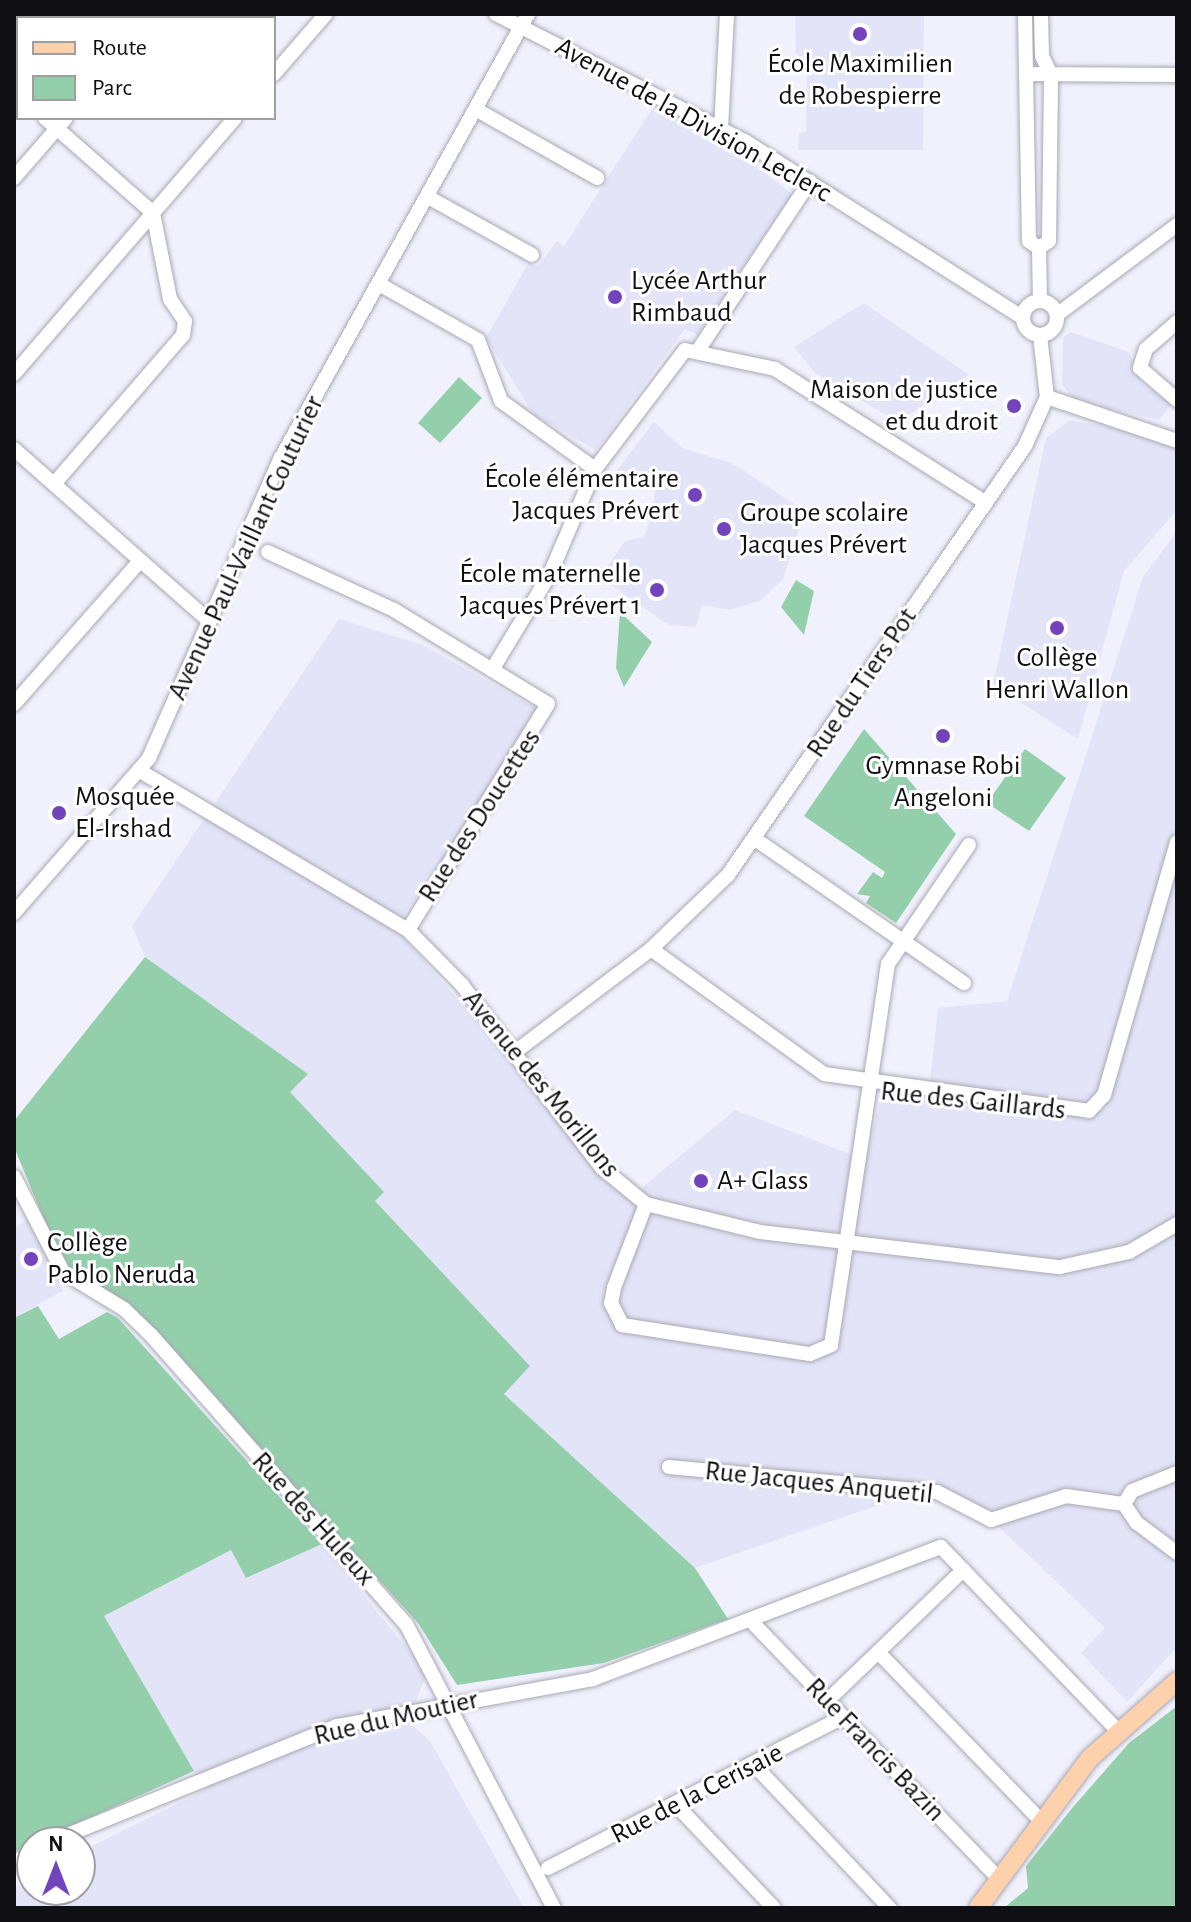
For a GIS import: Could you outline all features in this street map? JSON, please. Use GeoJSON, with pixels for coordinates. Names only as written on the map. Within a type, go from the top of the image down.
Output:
{"type":"FeatureCollection","features":[{"type":"Feature","properties":{"kind":"main road"},"geometry":{"type":"LineString","coordinates":[[1021,1852],[1040,1820],[1116,1729],[1177,1681]]}},
{"type":"Feature","properties":{"kind":"main road"},"geometry":{"type":"LineString","coordinates":[[978,1908],[1021,1852],[1119,1743],[1177,1695]]}},
{"type":"Feature","properties":{"kind":"street"},"geometry":{"type":"LineString","coordinates":[[276,72],[326,14]]}},
{"type":"Feature","properties":{"kind":"street","name":"Avenue de la Division Leclerc"},"geometry":{"type":"LineString","coordinates":[[496,14],[526,20],[810,181],[1023,318],[1040,335]]}},
{"type":"Feature","properties":{"kind":"street","name":"Avenue Paul-Vaillant Couturier"},"geometry":{"type":"LineString","coordinates":[[14,913],[140,771],[210,622],[281,458],[526,20],[537,14]]}},
{"type":"Feature","properties":{"kind":"street"},"geometry":{"type":"LineString","coordinates":[[721,129],[727,14]]}},
{"type":"Feature","properties":{"kind":"street"},"geometry":{"type":"LineString","coordinates":[[1025,14],[1029,241],[1039,248]]}},
{"type":"Feature","properties":{"kind":"street"},"geometry":{"type":"LineString","coordinates":[[1039,248],[1049,241],[1051,75],[1042,56],[1041,14]]}},
{"type":"Feature","properties":{"kind":"street"},"geometry":{"type":"LineString","coordinates":[[1026,74],[1177,75]]}},
{"type":"Feature","properties":{"kind":"street"},"geometry":{"type":"LineString","coordinates":[[477,110],[597,178]]}},
{"type":"Feature","properties":{"kind":"street"},"geometry":{"type":"LineString","coordinates":[[14,374],[233,120]]}},
{"type":"Feature","properties":{"kind":"street"},"geometry":{"type":"LineString","coordinates":[[14,178],[61,123],[153,213],[183,335],[54,484]]}},
{"type":"Feature","properties":{"kind":"street"},"geometry":{"type":"LineString","coordinates":[[699,349],[810,181]]}},
{"type":"Feature","properties":{"kind":"street"},"geometry":{"type":"LineString","coordinates":[[428,197],[532,255]]}},
{"type":"Feature","properties":{"kind":"street"},"geometry":{"type":"LineString","coordinates":[[1177,225],[1058,314],[1054,329],[1040,335],[1047,397],[1177,441]]}},
{"type":"Feature","properties":{"kind":"street"},"geometry":{"type":"LineString","coordinates":[[1023,318],[1040,300],[1039,248]]}},
{"type":"Feature","properties":{"kind":"street"},"geometry":{"type":"LineString","coordinates":[[379,284],[478,340],[501,401],[595,469]]}},
{"type":"Feature","properties":{"kind":"street"},"geometry":{"type":"LineString","coordinates":[[1040,300],[1058,314]]}},
{"type":"Feature","properties":{"kind":"street"},"geometry":{"type":"LineString","coordinates":[[1177,322],[1146,349],[1140,368],[1177,400]]}},
{"type":"Feature","properties":{"kind":"street"},"geometry":{"type":"LineString","coordinates":[[268,552],[394,610],[492,670],[550,574],[595,469],[685,350],[699,349],[775,369],[986,503]]}},
{"type":"Feature","properties":{"kind":"street","name":"Rue du Tiers Pot"},"geometry":{"type":"LineString","coordinates":[[515,1052],[651,949],[711,894],[755,839],[986,503],[1047,397]]}},
{"type":"Feature","properties":{"kind":"street"},"geometry":{"type":"LineString","coordinates":[[14,449],[210,622]]}},
{"type":"Feature","properties":{"kind":"street"},"geometry":{"type":"LineString","coordinates":[[14,704],[140,561]]}},
{"type":"Feature","properties":{"kind":"street","name":"Rue des Doucettes"},"geometry":{"type":"LineString","coordinates":[[408,930],[549,708],[492,670]]}},
{"type":"Feature","properties":{"kind":"street","name":"Avenue des Morillons"},"geometry":{"type":"LineString","coordinates":[[140,771],[408,930],[515,1052],[602,1168],[646,1204],[760,1232],[1060,1267],[1129,1252],[1177,1224]]}},
{"type":"Feature","properties":{"kind":"street"},"geometry":{"type":"LineString","coordinates":[[755,839],[964,983]]}},
{"type":"Feature","properties":{"kind":"street","name":"Rue des Gaillards"},"geometry":{"type":"LineString","coordinates":[[646,1204],[611,1303],[622,1325],[636,1331],[820,1353],[836,1331],[870,1085],[1089,1111],[1104,1095],[1177,842]]}},
{"type":"Feature","properties":{"kind":"street"},"geometry":{"type":"LineString","coordinates":[[651,949],[824,1074],[870,1085],[888,964],[969,845]]}},
{"type":"Feature","properties":{"kind":"street","name":"Rue des Huleux"},"geometry":{"type":"LineString","coordinates":[[14,1177],[63,1272],[124,1309],[305,1503],[406,1624],[554,1908]]}},
{"type":"Feature","properties":{"kind":"street","name":"Rue Jacques Anquetil"},"geometry":{"type":"LineString","coordinates":[[669,1467],[937,1492],[991,1520],[1066,1496],[1124,1504]]}},
{"type":"Feature","properties":{"kind":"street"},"geometry":{"type":"LineString","coordinates":[[1177,1473],[1132,1491],[1124,1504],[1137,1523],[1177,1553]]}},
{"type":"Feature","properties":{"kind":"street","name":"Rue du Moutier"},"geometry":{"type":"LineString","coordinates":[[90,1826],[337,1726],[446,1702],[593,1679],[941,1547],[963,1570]]}},
{"type":"Feature","properties":{"kind":"street"},"geometry":{"type":"LineString","coordinates":[[827,1701],[963,1570],[1116,1729]]}},
{"type":"Feature","properties":{"kind":"street","name":"Rue Francis Bazin"},"geometry":{"type":"LineString","coordinates":[[750,1620],[1003,1875]]}},
{"type":"Feature","properties":{"kind":"street"},"geometry":{"type":"LineString","coordinates":[[878,1652],[1040,1820]]}},
{"type":"Feature","properties":{"kind":"street","name":"Rue de la Cerisaie"},"geometry":{"type":"LineString","coordinates":[[548,1868],[678,1807],[843,1717]]}},
{"type":"Feature","properties":{"kind":"street"},"geometry":{"type":"LineString","coordinates":[[756,1767],[890,1908]]}},
{"type":"Feature","properties":{"kind":"street"},"geometry":{"type":"LineString","coordinates":[[678,1807],[774,1908]]}},
{"type":"Feature","properties":{"kind":"shaded area"},"geometry":{"type":"Polygon","coordinates":[[[795,14],[924,14],[923,150],[798,150],[799,134],[806,132],[807,67],[796,53],[795,14]]]}},
{"type":"Feature","properties":{"kind":"shaded area","name":"Lycée Arthur Rimbaud"},"geometry":{"type":"Polygon","coordinates":[[[655,104],[749,151],[755,165],[792,194],[697,335],[685,329],[596,450],[534,415],[486,338],[529,262],[538,266],[557,241],[564,246],[655,104]]]}},
{"type":"Feature","properties":{"kind":"shaded area"},"geometry":{"type":"Polygon","coordinates":[[[864,303],[969,375],[898,422],[815,373],[794,347],[864,303]]]}},
{"type":"Feature","properties":{"kind":"shaded area"},"geometry":{"type":"Polygon","coordinates":[[[1071,332],[1129,352],[1142,383],[1172,404],[1159,420],[1076,401],[1062,385],[1063,337],[1071,332]]]}},
{"type":"Feature","properties":{"kind":"shaded area","name":"Collège Henri Wallon"},"geometry":{"type":"Polygon","coordinates":[[[1070,420],[1159,437],[1177,451],[1177,510],[1124,571],[1078,739],[993,685],[1046,438],[1070,420]]]}},
{"type":"Feature","properties":{"kind":"shaded area","name":"Groupe scolaire Jacques Prévert"},"geometry":{"type":"Polygon","coordinates":[[[654,422],[682,448],[732,463],[805,511],[783,579],[762,600],[730,610],[702,605],[696,627],[668,625],[600,577],[625,541],[644,537],[650,520],[655,492],[617,470],[654,422]]]}},
{"type":"Feature","properties":{"kind":"shaded area"},"geometry":{"type":"Polygon","coordinates":[[[1177,531],[1177,1647],[1127,1702],[1081,1653],[1105,1628],[1000,1528],[934,1486],[695,1568],[504,1394],[530,1366],[375,1201],[384,1192],[289,1092],[308,1074],[145,957],[132,926],[339,619],[423,645],[543,712],[395,928],[632,1196],[735,1110],[866,1160],[883,1086],[930,1082],[938,1008],[1007,1001],[1143,577],[1177,531]]]}},
{"type":"Feature","properties":{"kind":"shaded area","name":"Collège Pablo Neruda"},"geometry":{"type":"Polygon","coordinates":[[[29,1220],[63,1291],[14,1318],[14,1227],[29,1220]]]}},
{"type":"Feature","properties":{"kind":"shaded area"},"geometry":{"type":"Polygon","coordinates":[[[322,1544],[427,1673],[408,1721],[430,1741],[524,1908],[14,1908],[16,1888],[16,1906],[96,1906],[96,1844],[205,1790],[103,1616],[231,1550],[247,1578],[322,1544]]]}},
{"type":"Feature","properties":{"kind":"green space"},"geometry":{"type":"Polygon","coordinates":[[[459,377],[482,398],[440,443],[418,423],[459,377]]]}},
{"type":"Feature","properties":{"kind":"green space"},"geometry":{"type":"Polygon","coordinates":[[[796,580],[814,591],[804,635],[781,607],[796,580]]]}},
{"type":"Feature","properties":{"kind":"green space"},"geometry":{"type":"Polygon","coordinates":[[[620,612],[652,642],[624,687],[616,668],[620,612]]]}},
{"type":"Feature","properties":{"kind":"green space"},"geometry":{"type":"Polygon","coordinates":[[[864,729],[956,834],[896,923],[866,903],[870,896],[857,894],[873,872],[882,878],[885,872],[804,816],[864,729]]]}},
{"type":"Feature","properties":{"kind":"green space"},"geometry":{"type":"Polygon","coordinates":[[[1025,749],[1066,778],[1029,831],[987,803],[1025,749]]]}},
{"type":"Feature","properties":{"kind":"green space"},"geometry":{"type":"Polygon","coordinates":[[[145,957],[308,1074],[290,1092],[384,1192],[375,1201],[530,1366],[504,1394],[695,1568],[728,1619],[604,1663],[457,1685],[418,1623],[127,1303],[81,1280],[60,1258],[14,1147],[14,1121],[145,957]]]}},
{"type":"Feature","properties":{"kind":"green space"},"geometry":{"type":"Polygon","coordinates":[[[38,1306],[59,1339],[107,1312],[118,1318],[322,1544],[246,1578],[231,1550],[104,1616],[194,1771],[72,1826],[16,1826],[14,1852],[14,1318],[38,1306]]]}},
{"type":"Feature","properties":{"kind":"green space"},"geometry":{"type":"Polygon","coordinates":[[[1177,1706],[1177,1908],[1004,1908],[1028,1888],[1026,1866],[1073,1807],[1129,1743],[1177,1706]]]}},
{"type":"Feature","properties":{"kind":"place","name":"École Maximilien de Robespierre"},"geometry":{"type":"Point","coordinates":[860,34]}},
{"type":"Feature","properties":{"kind":"place","name":"Lycée Arthur Rimbaud"},"geometry":{"type":"Point","coordinates":[615,297]}},
{"type":"Feature","properties":{"kind":"place","name":"Maison de justice et du droit"},"geometry":{"type":"Point","coordinates":[1014,406]}},
{"type":"Feature","properties":{"kind":"place","name":"École élémentaire Jacques Prévert"},"geometry":{"type":"Point","coordinates":[695,495]}},
{"type":"Feature","properties":{"kind":"place","name":"Groupe scolaire Jacques Prévert"},"geometry":{"type":"Point","coordinates":[724,529]}},
{"type":"Feature","properties":{"kind":"place","name":"École maternelle Jacques Prévert 1"},"geometry":{"type":"Point","coordinates":[657,590]}},
{"type":"Feature","properties":{"kind":"place","name":"Collège Henri Wallon"},"geometry":{"type":"Point","coordinates":[1057,628]}},
{"type":"Feature","properties":{"kind":"place","name":"Gymnase Robi Angeloni"},"geometry":{"type":"Point","coordinates":[943,736]}},
{"type":"Feature","properties":{"kind":"place","name":"Mosquée El-Irshad"},"geometry":{"type":"Point","coordinates":[59,813]}},
{"type":"Feature","properties":{"kind":"place","name":"A+ Glass"},"geometry":{"type":"Point","coordinates":[701,1181]}},
{"type":"Feature","properties":{"kind":"place","name":"Collège Pablo Neruda"},"geometry":{"type":"Point","coordinates":[31,1259]}}]}
